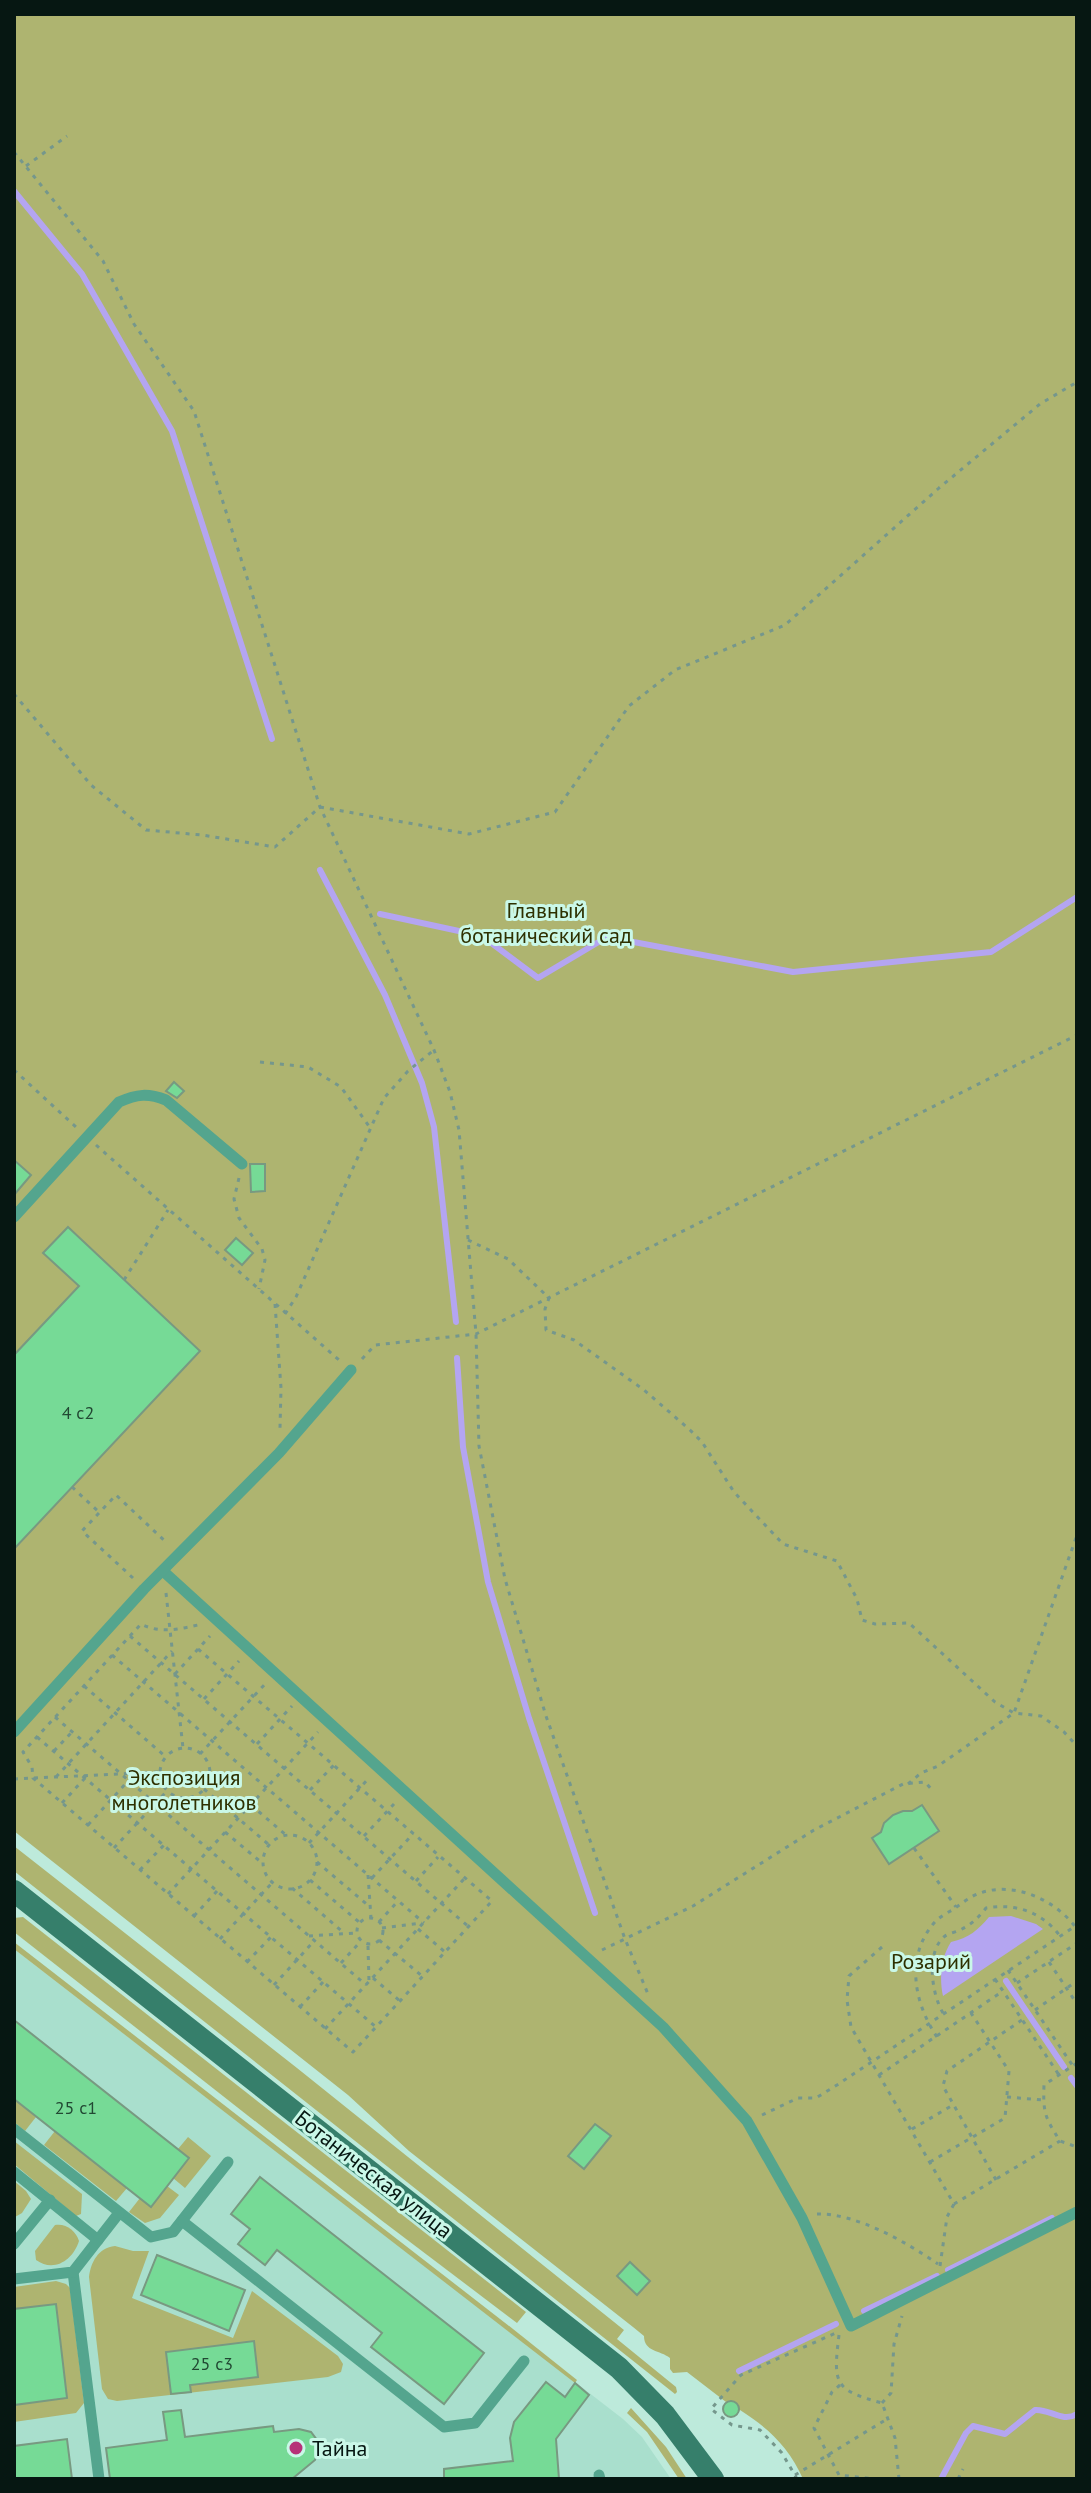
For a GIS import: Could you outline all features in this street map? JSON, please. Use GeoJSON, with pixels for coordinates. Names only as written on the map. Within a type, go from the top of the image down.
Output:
{"type":"FeatureCollection","features":[{"type":"Feature","properties":{"kind":"main road","name":"Ботаническая улица"},"geometry":{"type":"LineString","coordinates":[[15,1894],[619,2368],[665,2415],[713,2479]]}},
{"type":"Feature","properties":{"kind":"lane"},"geometry":{"type":"LineString","coordinates":[[14,1217],[119,1102],[137,1094],[154,1095],[166,1100],[242,1164]]}},
{"type":"Feature","properties":{"kind":"lane"},"geometry":{"type":"LineString","coordinates":[[14,1732],[144,1589],[279,1453],[351,1370]]}},
{"type":"Feature","properties":{"kind":"lane"},"geometry":{"type":"LineString","coordinates":[[163,1571],[663,2027],[747,2121],[802,2218],[851,2326],[1077,2212]]}},
{"type":"Feature","properties":{"kind":"lane"},"geometry":{"type":"LineString","coordinates":[[14,2129],[151,2237],[173,2232],[228,2162]]}},
{"type":"Feature","properties":{"kind":"lane"},"geometry":{"type":"LineString","coordinates":[[14,2172],[98,2240]]}},
{"type":"Feature","properties":{"kind":"lane"},"geometry":{"type":"LineString","coordinates":[[14,2244],[50,2200]]}},
{"type":"Feature","properties":{"kind":"lane"},"geometry":{"type":"LineString","coordinates":[[99,2479],[73,2272],[119,2213]]}},
{"type":"Feature","properties":{"kind":"lane"},"geometry":{"type":"LineString","coordinates":[[182,2221],[444,2427],[475,2423],[524,2361]]}},
{"type":"Feature","properties":{"kind":"lane"},"geometry":{"type":"LineString","coordinates":[[14,2279],[73,2272]]}},
{"type":"Feature","properties":{"kind":"path"},"geometry":{"type":"LineString","coordinates":[[26,166],[67,136]]}},
{"type":"Feature","properties":{"kind":"path"},"geometry":{"type":"LineString","coordinates":[[14,152],[103,261],[134,324],[194,411],[320,807],[434,1050],[450,1092],[459,1130],[476,1334],[479,1446],[505,1579],[546,1716],[625,1939],[650,1998]]}},
{"type":"Feature","properties":{"kind":"path"},"geometry":{"type":"LineString","coordinates":[[320,807],[469,834],[555,812],[629,706],[675,670],[785,625],[1040,404],[1077,382]]}},
{"type":"Feature","properties":{"kind":"path"},"geometry":{"type":"LineString","coordinates":[[14,694],[91,785],[146,830],[275,847],[320,807]]}},
{"type":"Feature","properties":{"kind":"path"},"geometry":{"type":"LineString","coordinates":[[14,1070],[351,1370],[375,1345],[476,1334],[1077,1035]]}},
{"type":"Feature","properties":{"kind":"path"},"geometry":{"type":"LineString","coordinates":[[285,1314],[296,1297],[384,1098],[408,1071],[434,1050]]}},
{"type":"Feature","properties":{"kind":"path"},"geometry":{"type":"LineString","coordinates":[[260,1062],[308,1067],[341,1087],[371,1129]]}},
{"type":"Feature","properties":{"kind":"path"},"geometry":{"type":"LineString","coordinates":[[242,1164],[234,1199],[239,1218],[262,1249],[265,1260],[259,1289]]}},
{"type":"Feature","properties":{"kind":"path"},"geometry":{"type":"LineString","coordinates":[[124,1280],[168,1210]]}},
{"type":"Feature","properties":{"kind":"path"},"geometry":{"type":"LineString","coordinates":[[468,1240],[508,1259],[549,1298]]}},
{"type":"Feature","properties":{"kind":"path"},"geometry":{"type":"LineString","coordinates":[[549,1298],[545,1309],[546,1330],[574,1340],[644,1390],[690,1430],[702,1442],[734,1492],[783,1544],[837,1561],[857,1599],[862,1620],[875,1624],[909,1623],[995,1702],[1014,1713],[1041,1716],[1064,1732],[1077,1746]]}},
{"type":"Feature","properties":{"kind":"path"},"geometry":{"type":"LineString","coordinates":[[275,1304],[281,1388],[279,1453]]}},
{"type":"Feature","properties":{"kind":"path"},"geometry":{"type":"LineString","coordinates":[[72,1487],[100,1513]]}},
{"type":"Feature","properties":{"kind":"path"},"geometry":{"type":"LineString","coordinates":[[144,1589],[82,1531],[116,1495],[179,1554]]}},
{"type":"Feature","properties":{"kind":"path"},"geometry":{"type":"LineString","coordinates":[[908,1784],[1014,1713],[1077,1535]]}},
{"type":"Feature","properties":{"kind":"path"},"geometry":{"type":"LineString","coordinates":[[163,1571],[183,1748]]}},
{"type":"Feature","properties":{"kind":"path"},"geometry":{"type":"LineString","coordinates":[[198,1624],[170,1630],[155,1630],[141,1624],[23,1752],[32,1767],[33,1778],[353,2052],[492,1901],[198,1649]]}},
{"type":"Feature","properties":{"kind":"path"},"geometry":{"type":"LineString","coordinates":[[130,1636],[469,1927]]}},
{"type":"Feature","properties":{"kind":"path"},"geometry":{"type":"LineString","coordinates":[[175,1674],[211,1636]]}},
{"type":"Feature","properties":{"kind":"path"},"geometry":{"type":"LineString","coordinates":[[56,1777],[172,1651]]}},
{"type":"Feature","properties":{"kind":"path"},"geometry":{"type":"LineString","coordinates":[[112,1655],[423,1923]]}},
{"type":"Feature","properties":{"kind":"path"},"geometry":{"type":"LineString","coordinates":[[204,1699],[239,1660]]}},
{"type":"Feature","properties":{"kind":"path"},"geometry":{"type":"LineString","coordinates":[[200,1754],[266,1683]]}},
{"type":"Feature","properties":{"kind":"path"},"geometry":{"type":"LineString","coordinates":[[84,1686],[166,1757]]}},
{"type":"Feature","properties":{"kind":"path"},"geometry":{"type":"LineString","coordinates":[[257,1744],[292,1706]]}},
{"type":"Feature","properties":{"kind":"path"},"geometry":{"type":"LineString","coordinates":[[55,1717],[341,1963],[400,2001]]}},
{"type":"Feature","properties":{"kind":"path"},"geometry":{"type":"LineString","coordinates":[[168,1894],[320,1729]]}},
{"type":"Feature","properties":{"kind":"path"},"geometry":{"type":"LineString","coordinates":[[54,1751],[72,1732]]}},
{"type":"Feature","properties":{"kind":"path"},"geometry":{"type":"LineString","coordinates":[[37,1737],[376,2027]]}},
{"type":"Feature","properties":{"kind":"path"},"geometry":{"type":"LineString","coordinates":[[183,1748],[200,1754],[210,1770],[204,1789],[196,1796],[186,1798],[167,1791],[161,1782],[160,1772],[166,1757],[183,1748]]}},
{"type":"Feature","properties":{"kind":"path"},"geometry":{"type":"LineString","coordinates":[[310,1790],[334,1765]]}},
{"type":"Feature","properties":{"kind":"path"},"geometry":{"type":"LineString","coordinates":[[14,1779],[160,1772]]}},
{"type":"Feature","properties":{"kind":"path"},"geometry":{"type":"LineString","coordinates":[[309,1843],[370,1776]]}},
{"type":"Feature","properties":{"kind":"path"},"geometry":{"type":"LineString","coordinates":[[62,1803],[84,1777]]}},
{"type":"Feature","properties":{"kind":"path"},"geometry":{"type":"LineString","coordinates":[[88,1825],[129,1781]]}},
{"type":"Feature","properties":{"kind":"path"},"geometry":{"type":"LineString","coordinates":[[588,1957],[693,1906],[814,1830],[903,1784],[925,1782],[932,1790]]}},
{"type":"Feature","properties":{"kind":"path"},"geometry":{"type":"LineString","coordinates":[[204,1789],[269,1845]]}},
{"type":"Feature","properties":{"kind":"path"},"geometry":{"type":"LineString","coordinates":[[114,1848],[167,1791]]}},
{"type":"Feature","properties":{"kind":"path"},"geometry":{"type":"LineString","coordinates":[[364,1836],[397,1800]]}},
{"type":"Feature","properties":{"kind":"path"},"geometry":{"type":"LineString","coordinates":[[251,1805],[286,1835]]}},
{"type":"Feature","properties":{"kind":"path"},"geometry":{"type":"LineString","coordinates":[[225,1832],[264,1864]]}},
{"type":"Feature","properties":{"kind":"path"},"geometry":{"type":"LineString","coordinates":[[371,1918],[370,1876],[413,1833]]}},
{"type":"Feature","properties":{"kind":"path"},"geometry":{"type":"LineString","coordinates":[[286,1835],[295,1835],[309,1843],[315,1850],[317,1862],[310,1880],[292,1888],[273,1882],[266,1874],[264,1864],[269,1845],[286,1835]]}},
{"type":"Feature","properties":{"kind":"path"},"geometry":{"type":"LineString","coordinates":[[140,1870],[164,1845]]}},
{"type":"Feature","properties":{"kind":"path"},"geometry":{"type":"LineString","coordinates":[[914,1848],[956,1907]]}},
{"type":"Feature","properties":{"kind":"path"},"geometry":{"type":"LineString","coordinates":[[416,1881],[440,1856]]}},
{"type":"Feature","properties":{"kind":"path"},"geometry":{"type":"LineString","coordinates":[[317,1862],[370,1907]]}},
{"type":"Feature","properties":{"kind":"path"},"geometry":{"type":"LineString","coordinates":[[325,2029],[465,1878]]}},
{"type":"Feature","properties":{"kind":"path"},"geometry":{"type":"LineString","coordinates":[[310,1880],[359,1922]]}},
{"type":"Feature","properties":{"kind":"path"},"geometry":{"type":"LineString","coordinates":[[220,1939],[273,1882]]}},
{"type":"Feature","properties":{"kind":"path"},"geometry":{"type":"LineString","coordinates":[[292,1888],[344,1933]]}},
{"type":"Feature","properties":{"kind":"path"},"geometry":{"type":"LineString","coordinates":[[747,2121],[798,2098],[816,2098],[872,2062],[928,2023],[943,2013],[1076,1926],[1066,1914],[1047,1901],[1010,1890],[994,1890],[977,1893],[935,1921],[919,1953],[915,1973],[916,1995],[928,2023],[937,2037]]}},
{"type":"Feature","properties":{"kind":"path"},"geometry":{"type":"LineString","coordinates":[[194,1916],[217,1891]]}},
{"type":"Feature","properties":{"kind":"path"},"geometry":{"type":"LineString","coordinates":[[379,1922],[398,1901]]}},
{"type":"Feature","properties":{"kind":"path"},"geometry":{"type":"LineString","coordinates":[[943,2013],[933,1994],[932,1974],[940,1943],[946,1935],[975,1921],[986,1908],[1024,1909],[1051,1924],[1060,1936]]}},
{"type":"Feature","properties":{"kind":"path"},"geometry":{"type":"LineString","coordinates":[[371,1918],[379,1922],[383,1933],[379,1940],[368,1944],[361,1941],[356,1933],[359,1922],[371,1918]]}},
{"type":"Feature","properties":{"kind":"path"},"geometry":{"type":"LineString","coordinates":[[382,1928],[423,1923]]}},
{"type":"Feature","properties":{"kind":"path"},"geometry":{"type":"LineString","coordinates":[[418,1929],[445,1952]]}},
{"type":"Feature","properties":{"kind":"path"},"geometry":{"type":"LineString","coordinates":[[309,1936],[356,1933]]}},
{"type":"Feature","properties":{"kind":"path"},"geometry":{"type":"LineString","coordinates":[[247,1962],[271,1937]]}},
{"type":"Feature","properties":{"kind":"path"},"geometry":{"type":"LineString","coordinates":[[274,1985],[315,1940]]}},
{"type":"Feature","properties":{"kind":"path"},"geometry":{"type":"LineString","coordinates":[[379,1940],[423,1977]]}},
{"type":"Feature","properties":{"kind":"path"},"geometry":{"type":"LineString","coordinates":[[341,1963],[361,1941]]}},
{"type":"Feature","properties":{"kind":"path"},"geometry":{"type":"LineString","coordinates":[[1017,1983],[1077,1943]]}},
{"type":"Feature","properties":{"kind":"path"},"geometry":{"type":"LineString","coordinates":[[368,1944],[369,1982]]}},
{"type":"Feature","properties":{"kind":"path"},"geometry":{"type":"LineString","coordinates":[[882,1947],[849,1976],[847,2000],[851,2027],[954,2204]]}},
{"type":"Feature","properties":{"kind":"path"},"geometry":{"type":"LineString","coordinates":[[1049,1962],[1077,2004]]}},
{"type":"Feature","properties":{"kind":"path"},"geometry":{"type":"LineString","coordinates":[[1008,1970],[1075,2064],[1044,2085],[1043,2100],[1044,2115],[1060,2141],[1077,2147]]}},
{"type":"Feature","properties":{"kind":"path"},"geometry":{"type":"LineString","coordinates":[[995,1979],[1059,2075]]}},
{"type":"Feature","properties":{"kind":"path"},"geometry":{"type":"LineString","coordinates":[[1035,2010],[1077,1981]]}},
{"type":"Feature","properties":{"kind":"path"},"geometry":{"type":"LineString","coordinates":[[300,2007],[323,1982]]}},
{"type":"Feature","properties":{"kind":"path"},"geometry":{"type":"LineString","coordinates":[[879,2075],[1003,1991]]}},
{"type":"Feature","properties":{"kind":"path"},"geometry":{"type":"LineString","coordinates":[[930,2162],[1005,2118],[1009,2071],[971,2013]]}},
{"type":"Feature","properties":{"kind":"path"},"geometry":{"type":"LineString","coordinates":[[996,2180],[943,2086],[947,2071],[1022,2020]]}},
{"type":"Feature","properties":{"kind":"path"},"geometry":{"type":"LineString","coordinates":[[1007,2097],[1043,2100]]}},
{"type":"Feature","properties":{"kind":"path"},"geometry":{"type":"LineString","coordinates":[[911,2129],[953,2105]]}},
{"type":"Feature","properties":{"kind":"path"},"geometry":{"type":"LineString","coordinates":[[802,2218],[833,2214],[917,2249],[940,2266],[947,2217],[954,2204],[1060,2141]]}},
{"type":"Feature","properties":{"kind":"path"},"geometry":{"type":"LineString","coordinates":[[882,2403],[891,2393],[894,2344],[905,2298]]}},
{"type":"Feature","properties":{"kind":"path"},"geometry":{"type":"LineString","coordinates":[[882,2403],[850,2394],[841,2384],[836,2371],[839,2331],[741,2375],[711,2409],[732,2425],[760,2430],[782,2453],[796,2477],[888,2419]]}},
{"type":"Feature","properties":{"kind":"path"},"geometry":{"type":"LineString","coordinates":[[841,2384],[832,2392],[814,2428],[839,2475],[875,2479]]}},
{"type":"Feature","properties":{"kind":"path"},"geometry":{"type":"LineString","coordinates":[[882,2403],[895,2438],[899,2479]]}},
{"type":"Feature","properties":{"kind":"path"},"geometry":{"type":"LineString","coordinates":[[958,2479],[963,2469]]}},
{"type":"Feature","properties":{"kind":"shaded area"},"geometry":{"type":"Polygon","coordinates":[[[1011,1916],[1043,1929],[943,1996],[942,1968],[951,1942],[973,1933],[989,1917],[1011,1916]]]}},
{"type":"Feature","properties":{"kind":"shaded area"},"geometry":{"type":"Polygon","coordinates":[[[14,1949],[623,2419],[642,2437],[671,2479],[14,2479],[14,1949]]]}},
{"type":"Feature","properties":{"kind":"green space","name":"Главный ботанический сад"},"geometry":{"type":"Polygon","coordinates":[[[14,14],[1077,14],[1077,2479],[803,2479],[777,2439],[760,2424],[740,2410],[731,2417],[725,2414],[723,2408],[726,2402],[687,2372],[673,2373],[670,2358],[650,2348],[644,2336],[409,2151],[348,2095],[14,1831],[14,14]]]}},
{"type":"Feature","properties":{"kind":"green space"},"geometry":{"type":"Polygon","coordinates":[[[14,1846],[624,2330],[617,2339],[676,2387],[677,2392],[675,2394],[14,1871],[14,1846]]]}},
{"type":"Feature","properties":{"kind":"green space"},"geometry":{"type":"Polygon","coordinates":[[[23,1917],[526,2312],[517,2323],[14,1932],[14,1918],[23,1917]]]}},
{"type":"Feature","properties":{"kind":"green space"},"geometry":{"type":"Polygon","coordinates":[[[14,1942],[513,2329],[577,2380],[575,2383],[14,1949],[14,1942]]]}},
{"type":"Feature","properties":{"kind":"green space"},"geometry":{"type":"Polygon","coordinates":[[[14,2099],[36,2117],[25,2131],[14,2122],[14,2099]]]}},
{"type":"Feature","properties":{"kind":"green space"},"geometry":{"type":"Polygon","coordinates":[[[55,2131],[127,2188],[116,2201],[44,2145],[55,2131]]]}},
{"type":"Feature","properties":{"kind":"green space"},"geometry":{"type":"Polygon","coordinates":[[[188,2137],[211,2156],[185,2188],[173,2178],[189,2158],[178,2149],[188,2137]]]}},
{"type":"Feature","properties":{"kind":"green space"},"geometry":{"type":"Polygon","coordinates":[[[14,2141],[82,2194],[81,2214],[76,2216],[14,2164],[14,2141]]]}},
{"type":"Feature","properties":{"kind":"green space"},"geometry":{"type":"Polygon","coordinates":[[[14,2181],[31,2199],[22,2213],[15,2217],[14,2181]]]}},
{"type":"Feature","properties":{"kind":"green space"},"geometry":{"type":"Polygon","coordinates":[[[167,2186],[179,2195],[160,2218],[145,2223],[129,2212],[140,2198],[151,2207],[167,2186]]]}},
{"type":"Feature","properties":{"kind":"green space"},"geometry":{"type":"Polygon","coordinates":[[[55,2225],[70,2228],[79,2241],[68,2259],[56,2265],[43,2264],[36,2260],[35,2251],[55,2225]]]}},
{"type":"Feature","properties":{"kind":"green space"},"geometry":{"type":"Polygon","coordinates":[[[115,2246],[149,2251],[132,2298],[233,2338],[252,2291],[338,2356],[343,2364],[341,2372],[328,2377],[117,2401],[108,2399],[102,2389],[89,2277],[96,2257],[115,2246]]]}},
{"type":"Feature","properties":{"kind":"green space"},"geometry":{"type":"Polygon","coordinates":[[[56,2281],[70,2288],[84,2403],[76,2413],[14,2422],[14,2405],[67,2398],[56,2304],[14,2309],[14,2287],[56,2281]]]}},
{"type":"Feature","properties":{"kind":"green space"},"geometry":{"type":"Polygon","coordinates":[[[631,2408],[666,2447],[687,2479],[679,2479],[647,2432],[627,2413],[631,2408]]]}},
{"type":"Feature","properties":{"kind":"building"},"geometry":{"type":"Polygon","coordinates":[[[174,1082],[184,1091],[177,1098],[166,1091],[174,1082]]]}},
{"type":"Feature","properties":{"kind":"building"},"geometry":{"type":"Polygon","coordinates":[[[14,1160],[31,1175],[14,1195],[14,1160]]]}},
{"type":"Feature","properties":{"kind":"building"},"geometry":{"type":"Polygon","coordinates":[[[250,1164],[265,1164],[265,1191],[251,1192],[250,1164]]]}},
{"type":"Feature","properties":{"kind":"building"},"geometry":{"type":"Polygon","coordinates":[[[68,1227],[200,1351],[14,1549],[14,1355],[79,1286],[43,1253],[68,1227]]]}},
{"type":"Feature","properties":{"kind":"building"},"geometry":{"type":"Polygon","coordinates":[[[236,1238],[253,1253],[242,1265],[225,1250],[236,1238]]]}},
{"type":"Feature","properties":{"kind":"building"},"geometry":{"type":"Polygon","coordinates":[[[922,1805],[939,1831],[889,1864],[872,1838],[881,1832],[884,1823],[893,1815],[912,1811],[922,1805]]]}},
{"type":"Feature","properties":{"kind":"building"},"geometry":{"type":"Polygon","coordinates":[[[14,2020],[189,2158],[151,2207],[14,2099],[14,2020]]]}},
{"type":"Feature","properties":{"kind":"building"},"geometry":{"type":"Polygon","coordinates":[[[595,2124],[611,2136],[584,2169],[568,2156],[595,2124]]]}},
{"type":"Feature","properties":{"kind":"building"},"geometry":{"type":"Polygon","coordinates":[[[260,2177],[484,2353],[444,2404],[371,2347],[382,2333],[277,2250],[265,2265],[238,2244],[250,2229],[231,2214],[260,2177]]]}},
{"type":"Feature","properties":{"kind":"building"},"geometry":{"type":"Polygon","coordinates":[[[157,2255],[245,2290],[229,2331],[141,2295],[157,2255]]]}},
{"type":"Feature","properties":{"kind":"building"},"geometry":{"type":"Polygon","coordinates":[[[630,2262],[650,2281],[637,2295],[617,2276],[630,2262]]]}},
{"type":"Feature","properties":{"kind":"building"},"geometry":{"type":"Polygon","coordinates":[[[56,2304],[67,2398],[14,2405],[14,2309],[56,2304]]]}},
{"type":"Feature","properties":{"kind":"building"},"geometry":{"type":"Polygon","coordinates":[[[254,2341],[258,2377],[190,2385],[191,2392],[171,2394],[166,2352],[254,2341]]]}},
{"type":"Feature","properties":{"kind":"building"},"geometry":{"type":"Polygon","coordinates":[[[546,2382],[565,2397],[575,2383],[589,2395],[556,2439],[559,2479],[444,2479],[444,2469],[513,2461],[510,2438],[514,2422],[546,2382]]]}},
{"type":"Feature","properties":{"kind":"building"},"geometry":{"type":"Polygon","coordinates":[[[731,2401],[737,2403],[737,2415],[731,2417],[725,2415],[723,2409],[725,2403],[731,2401]]]}},
{"type":"Feature","properties":{"kind":"building"},"geometry":{"type":"Polygon","coordinates":[[[181,2410],[185,2437],[273,2426],[274,2432],[299,2429],[311,2432],[317,2440],[315,2460],[292,2479],[110,2479],[106,2448],[167,2440],[163,2412],[181,2410]]]}},
{"type":"Feature","properties":{"kind":"building"},"geometry":{"type":"Polygon","coordinates":[[[67,2439],[72,2479],[14,2479],[14,2446],[67,2439]]]}},
{"type":"Feature","properties":{"kind":"waterway"},"geometry":{"type":"LineString","coordinates":[[14,191],[82,274],[172,431],[272,739]]}},
{"type":"Feature","properties":{"kind":"waterway"},"geometry":{"type":"LineString","coordinates":[[320,870],[385,995],[422,1083],[434,1127],[456,1322]]}},
{"type":"Feature","properties":{"kind":"waterway"},"geometry":{"type":"LineString","coordinates":[[380,914],[482,936],[538,978],[607,937],[793,972],[991,952],[1077,897]]}},
{"type":"Feature","properties":{"kind":"waterway"},"geometry":{"type":"LineString","coordinates":[[457,1358],[463,1447],[488,1582],[529,1718],[595,1913]]}},
{"type":"Feature","properties":{"kind":"waterway"},"geometry":{"type":"LineString","coordinates":[[1006,1981],[1064,2067]]}},
{"type":"Feature","properties":{"kind":"waterway"},"geometry":{"type":"LineString","coordinates":[[1071,2078],[1077,2086]]}},
{"type":"Feature","properties":{"kind":"waterway"},"geometry":{"type":"LineString","coordinates":[[948,2270],[1052,2218]]}},
{"type":"Feature","properties":{"kind":"waterway"},"geometry":{"type":"LineString","coordinates":[[864,2311],[937,2276]]}},
{"type":"Feature","properties":{"kind":"waterway"},"geometry":{"type":"LineString","coordinates":[[739,2371],[836,2324]]}},
{"type":"Feature","properties":{"kind":"waterway"},"geometry":{"type":"LineString","coordinates":[[941,2479],[973,2426],[1005,2434],[1035,2410],[1066,2417],[1077,2414]]}},
{"type":"Feature","properties":{"kind":"place","name":"Тайна"},"geometry":{"type":"Point","coordinates":[296,2448]}},
{"type":"Feature","properties":{"kind":"park label","name":"Экспозиция многолетников"},"geometry":{"type":"Point","coordinates":[184,1790]}},
{"type":"Feature","properties":{"kind":"park label","name":"Розарий"},"geometry":{"type":"Point","coordinates":[931,1961]}}]}
